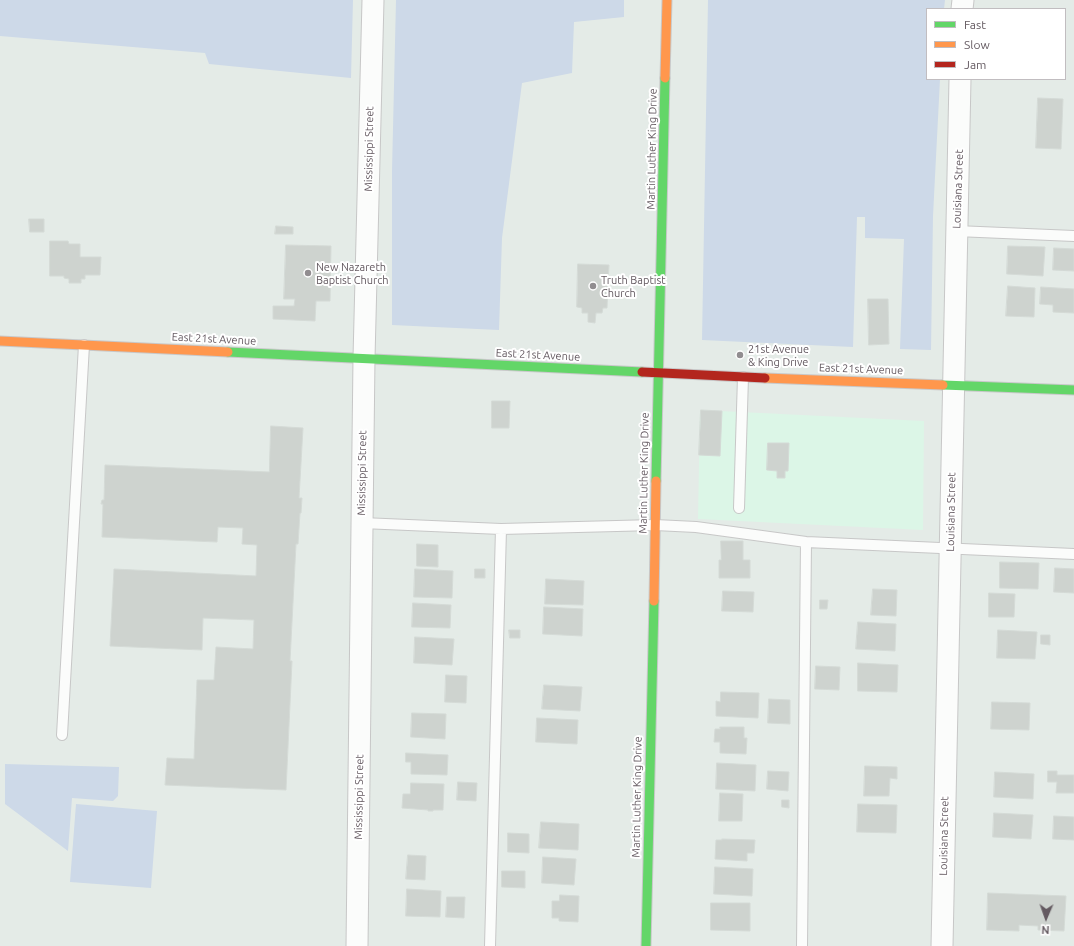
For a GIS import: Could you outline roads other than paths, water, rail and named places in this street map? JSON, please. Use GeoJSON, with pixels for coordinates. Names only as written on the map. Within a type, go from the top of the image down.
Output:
{"type":"FeatureCollection","features":[{"type":"Feature","properties":{"kind":"street","name":"Mississippi Street"},"geometry":{"type":"LineString","coordinates":[[357,946],[364,358],[373,0]]}},
{"type":"Feature","properties":{"kind":"street","name":"Martin Luther King Drive"},"geometry":{"type":"LineString","coordinates":[[646,946],[667,0]]}},
{"type":"Feature","properties":{"kind":"street","name":"Louisiana Street"},"geometry":{"type":"LineString","coordinates":[[942,946],[960,80]]}},
{"type":"Feature","properties":{"kind":"street","name":"East 21st Avenue"},"geometry":{"type":"LineString","coordinates":[[0,341],[743,377],[1074,390]]}},
{"type":"Feature","properties":{"kind":"lane"},"geometry":{"type":"LineString","coordinates":[[956,231],[1074,236]]}},
{"type":"Feature","properties":{"kind":"lane"},"geometry":{"type":"LineString","coordinates":[[62,735],[84,345]]}},
{"type":"Feature","properties":{"kind":"lane"},"geometry":{"type":"LineString","coordinates":[[739,508],[743,377]]}},
{"type":"Feature","properties":{"kind":"lane"},"geometry":{"type":"LineString","coordinates":[[362,522],[501,529],[655,525],[696,527],[806,542],[1074,554]]}},
{"type":"Feature","properties":{"kind":"lane"},"geometry":{"type":"LineString","coordinates":[[490,946],[501,529]]}},
{"type":"Feature","properties":{"kind":"lane"},"geometry":{"type":"LineString","coordinates":[[802,946],[806,542]]}},
{"type":"Feature","properties":{"kind":"place","name":"New Nazareth Baptist Church"},"geometry":{"type":"Point","coordinates":[308,273]}},
{"type":"Feature","properties":{"kind":"place","name":"Truth Baptist Church"},"geometry":{"type":"Point","coordinates":[593,286]}},
{"type":"Feature","properties":{"kind":"place","name":"21st Avenue & King Drive"},"geometry":{"type":"Point","coordinates":[740,355]}}]}
